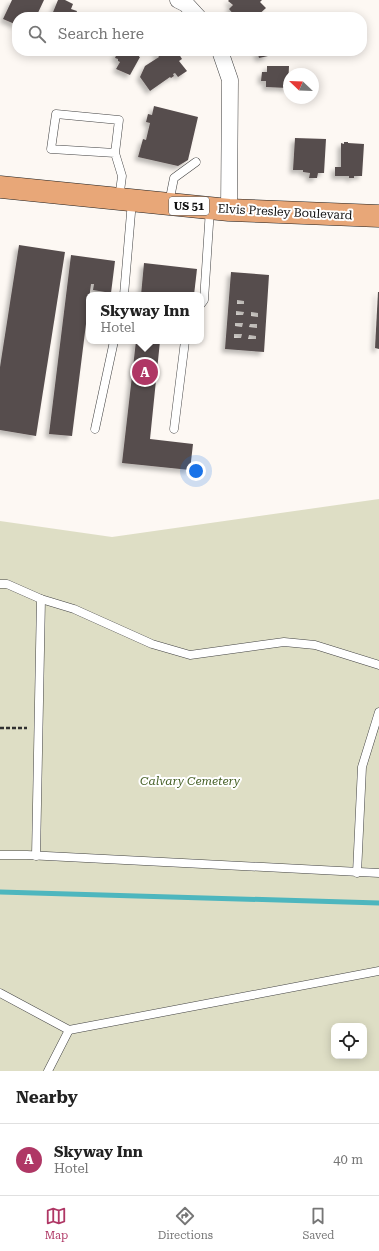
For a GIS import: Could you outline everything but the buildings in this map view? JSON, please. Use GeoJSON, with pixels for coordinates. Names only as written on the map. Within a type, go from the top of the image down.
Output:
{"type":"FeatureCollection","features":[{"type":"Feature","properties":{"kind":"main road","name":"Elvis Presley Boulevard"},"geometry":{"type":"LineString","coordinates":[[0,187],[220,209],[379,216]]}},
{"type":"Feature","properties":{"kind":"street"},"geometry":{"type":"LineString","coordinates":[[178,0],[186,4],[193,12]]}},
{"type":"Feature","properties":{"kind":"street"},"geometry":{"type":"LineString","coordinates":[[220,209],[230,80],[222,56]]}},
{"type":"Feature","properties":{"kind":"lane"},"geometry":{"type":"LineString","coordinates":[[115,153],[51,149],[56,114],[120,120],[115,153],[122,176],[126,200],[124,292]]}},
{"type":"Feature","properties":{"kind":"lane"},"geometry":{"type":"LineString","coordinates":[[169,204],[174,178],[196,162]]}},
{"type":"Feature","properties":{"kind":"lane"},"geometry":{"type":"LineString","coordinates":[[204,300],[220,209]]}},
{"type":"Feature","properties":{"kind":"lane"},"geometry":{"type":"LineString","coordinates":[[95,429],[113,344]]}},
{"type":"Feature","properties":{"kind":"lane"},"geometry":{"type":"LineString","coordinates":[[174,429],[185,344]]}},
{"type":"Feature","properties":{"kind":"lane"},"geometry":{"type":"LineString","coordinates":[[0,584],[7,584],[41,599],[74,609],[152,644],[190,655],[284,642],[315,645],[379,665]]}},
{"type":"Feature","properties":{"kind":"lane"},"geometry":{"type":"LineString","coordinates":[[36,856],[41,599]]}},
{"type":"Feature","properties":{"kind":"lane"},"geometry":{"type":"LineString","coordinates":[[357,872],[362,767],[379,712]]}},
{"type":"Feature","properties":{"kind":"lane"},"geometry":{"type":"LineString","coordinates":[[0,855],[379,873]]}},
{"type":"Feature","properties":{"kind":"lane"},"geometry":{"type":"LineString","coordinates":[[0,993],[69,1030],[379,971]]}},
{"type":"Feature","properties":{"kind":"lane"},"geometry":{"type":"LineString","coordinates":[[48,1071],[69,1030]]}},
{"type":"Feature","properties":{"kind":"path"},"geometry":{"type":"LineString","coordinates":[[0,728],[38,728]]}},
{"type":"Feature","properties":{"kind":"green space","name":"Calvary Cemetery"},"geometry":{"type":"Polygon","coordinates":[[[379,499],[379,1071],[0,1071],[0,521],[112,537],[379,499]]]}},
{"type":"Feature","properties":{"kind":"waterway"},"geometry":{"type":"LineString","coordinates":[[0,892],[379,903]]}},
{"type":"Feature","properties":{"kind":"place","name":"Skyway Inn"},"geometry":{"type":"Point","coordinates":[145,372]}}]}
